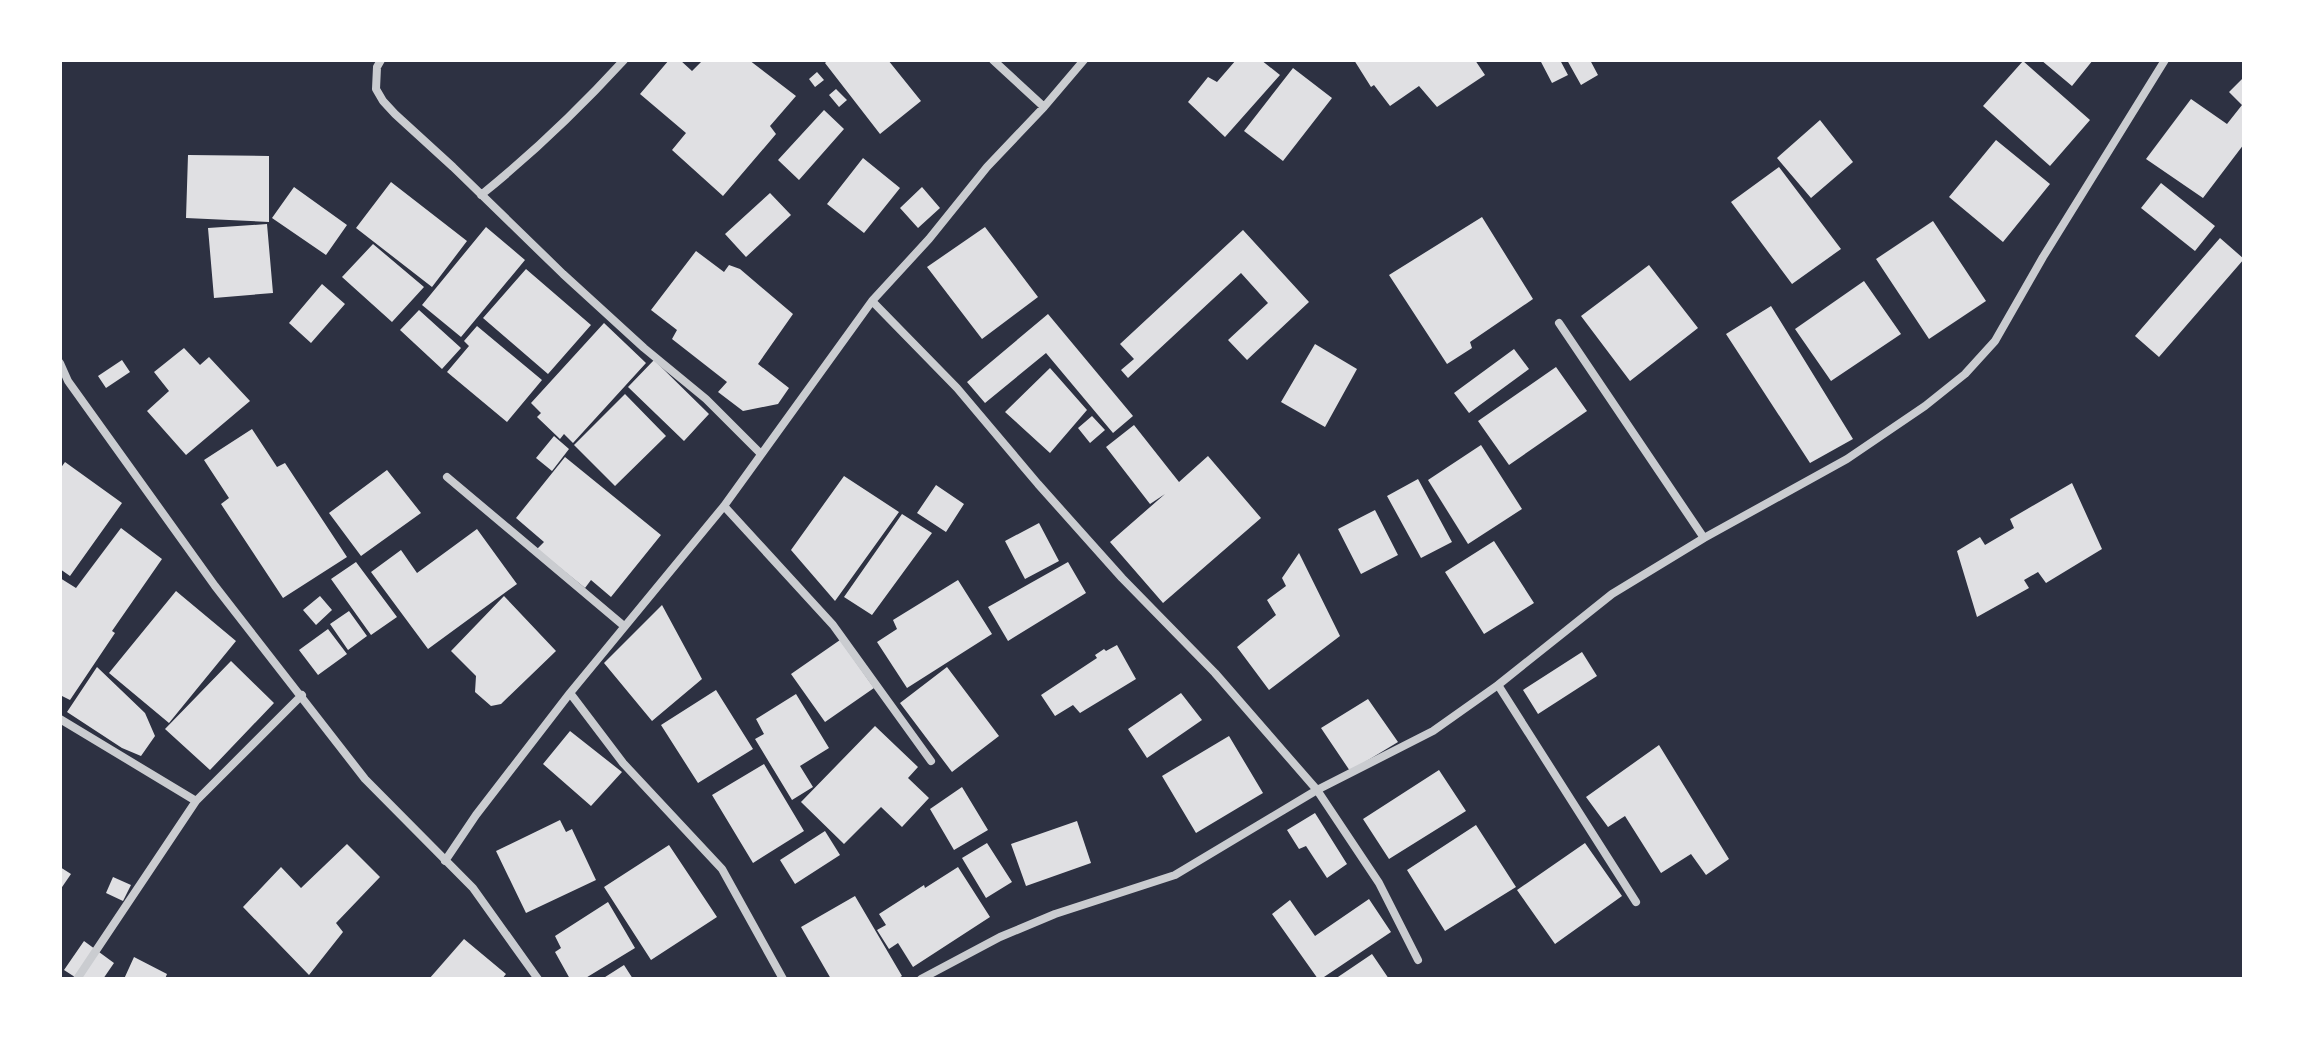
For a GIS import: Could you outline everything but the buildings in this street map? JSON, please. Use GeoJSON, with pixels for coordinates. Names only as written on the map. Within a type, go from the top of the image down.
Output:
{"type":"FeatureCollection","features":[{"type":"Feature","properties":{"kind":"street"},"geometry":{"type":"LineString","coordinates":[[381,60],[377,67],[376,89],[383,101],[563,274],[644,348],[706,399],[761,454]]}},
{"type":"Feature","properties":{"kind":"street"},"geometry":{"type":"LineString","coordinates":[[481,195],[513,170],[624,60]]}},
{"type":"Feature","properties":{"kind":"street"},"geometry":{"type":"LineString","coordinates":[[993,60],[1044,107]]}},
{"type":"Feature","properties":{"kind":"street"},"geometry":{"type":"LineString","coordinates":[[445,861],[476,815],[570,693],[724,506],[872,301],[1084,60]]}},
{"type":"Feature","properties":{"kind":"street"},"geometry":{"type":"LineString","coordinates":[[921,979],[1000,937],[1055,914],[1175,875],[1317,790],[1433,731],[1498,685],[1612,594],[1704,538],[1847,459],[1925,406],[1965,374],[1995,341],[2043,257],[2165,60]]}},
{"type":"Feature","properties":{"kind":"street"},"geometry":{"type":"LineString","coordinates":[[872,301],[957,388],[1122,578],[1215,673],[1317,790],[1379,883],[1418,960]]}},
{"type":"Feature","properties":{"kind":"street"},"geometry":{"type":"LineString","coordinates":[[1559,323],[1704,538]]}},
{"type":"Feature","properties":{"kind":"street"},"geometry":{"type":"LineString","coordinates":[[60,363],[68,381],[215,586],[365,779],[473,888],[538,979]]}},
{"type":"Feature","properties":{"kind":"street"},"geometry":{"type":"LineString","coordinates":[[447,477],[624,626]]}},
{"type":"Feature","properties":{"kind":"street"},"geometry":{"type":"LineString","coordinates":[[724,506],[833,625],[931,761]]}},
{"type":"Feature","properties":{"kind":"street"},"geometry":{"type":"LineString","coordinates":[[1498,685],[1636,902]]}},
{"type":"Feature","properties":{"kind":"street"},"geometry":{"type":"LineString","coordinates":[[570,693],[623,763],[722,869],[783,979]]}},
{"type":"Feature","properties":{"kind":"street"},"geometry":{"type":"LineString","coordinates":[[77,979],[196,801],[302,695]]}},
{"type":"Feature","properties":{"kind":"street"},"geometry":{"type":"LineString","coordinates":[[60,719],[196,801]]}}]}
